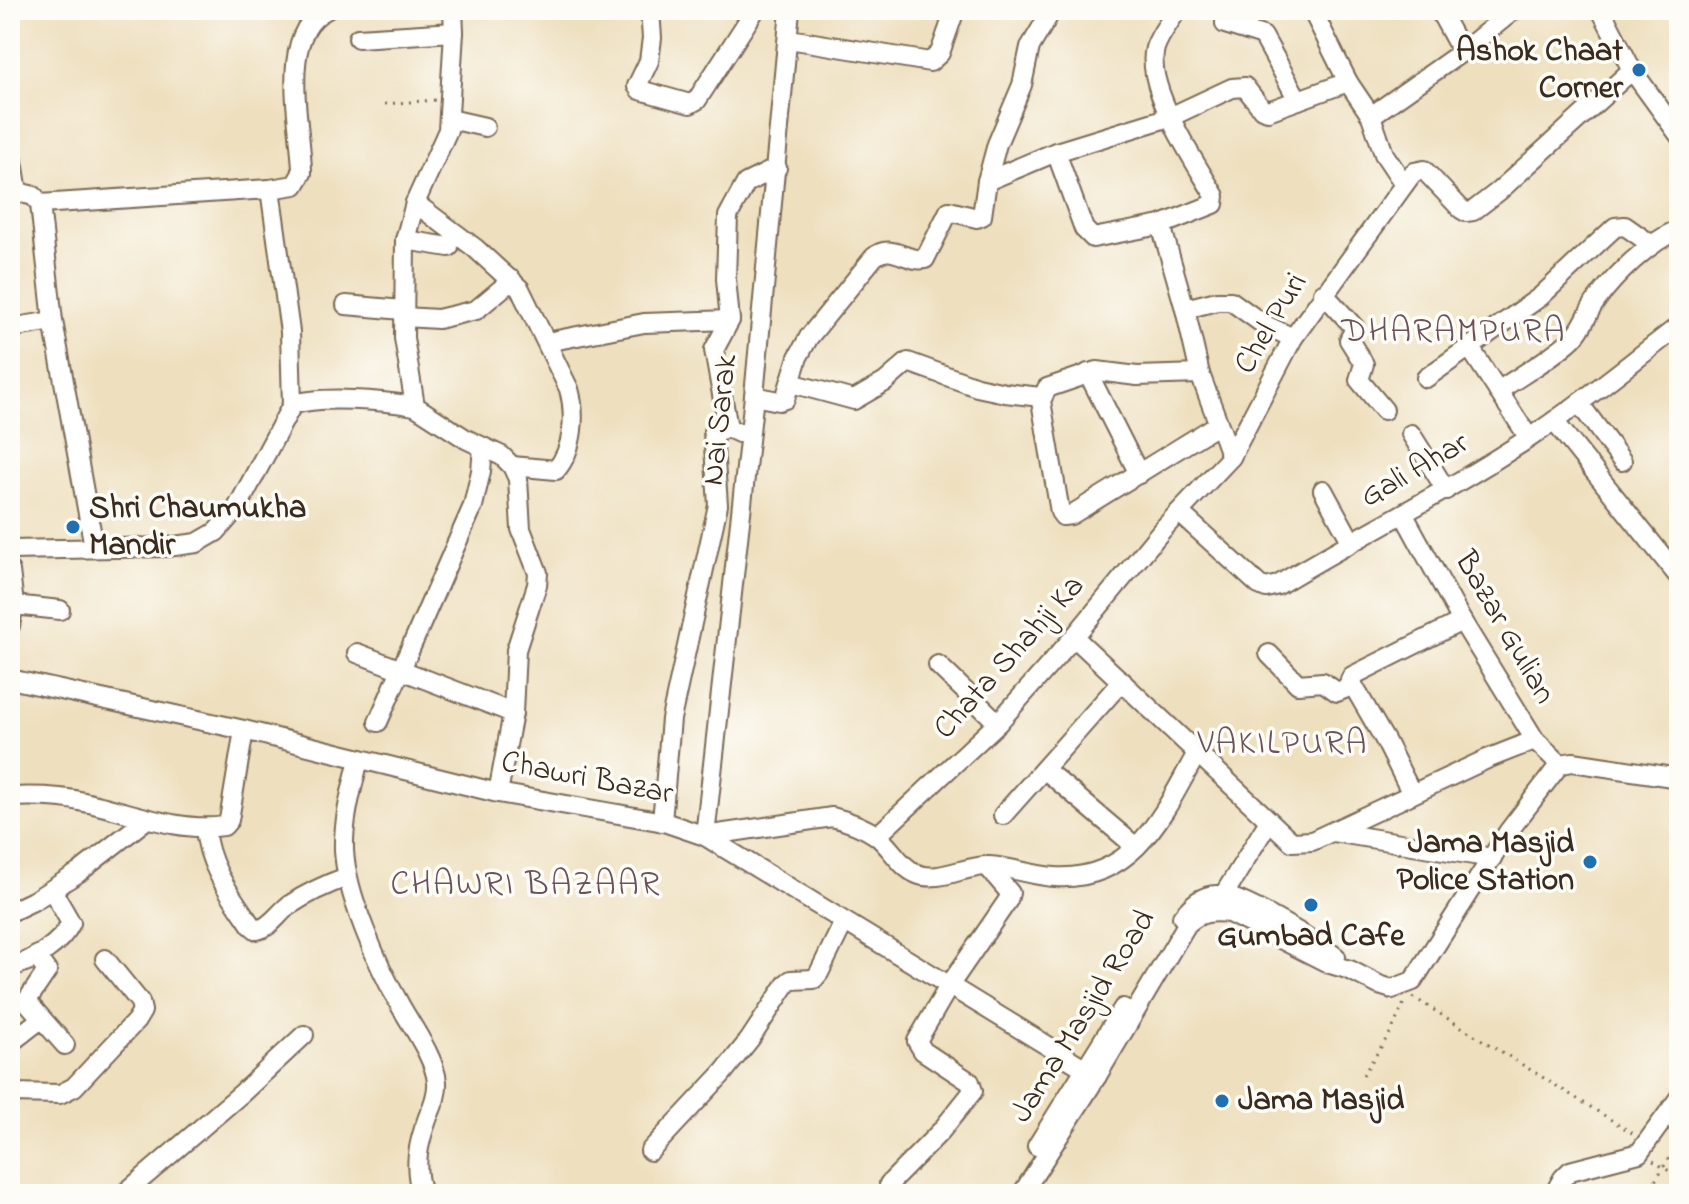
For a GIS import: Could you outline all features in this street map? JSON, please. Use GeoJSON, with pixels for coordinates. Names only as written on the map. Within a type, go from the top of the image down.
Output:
{"type":"FeatureCollection","features":[{"type":"Feature","properties":{"kind":"street"},"geometry":{"type":"LineString","coordinates":[[40,204],[295,185],[302,173],[297,55],[306,26],[326,10]]}},
{"type":"Feature","properties":{"kind":"street"},"geometry":{"type":"LineString","coordinates":[[415,406],[404,338],[405,240],[415,203],[450,119],[453,10]]}},
{"type":"Feature","properties":{"kind":"street"},"geometry":{"type":"LineString","coordinates":[[650,10],[652,38],[649,61],[637,86],[640,90],[689,104],[697,100],[755,10]]}},
{"type":"Feature","properties":{"kind":"street","name":"Nai Sarak"},"geometry":{"type":"LineString","coordinates":[[705,836],[754,396],[790,10]]}},
{"type":"Feature","properties":{"kind":"street"},"geometry":{"type":"LineString","coordinates":[[789,39],[930,62],[940,53],[955,10]]}},
{"type":"Feature","properties":{"kind":"street"},"geometry":{"type":"LineString","coordinates":[[754,396],[782,401],[787,396],[798,357],[809,337],[874,257],[883,250],[889,250],[918,260],[925,259],[949,211],[977,218],[982,216],[997,144],[1018,98],[1030,47],[1052,10]]}},
{"type":"Feature","properties":{"kind":"street"},"geometry":{"type":"LineString","coordinates":[[1056,152],[1089,236],[1099,239],[1161,225],[1210,207],[1216,199],[1170,117],[1158,85],[1154,55],[1156,44],[1177,10]]}},
{"type":"Feature","properties":{"kind":"street"},"geometry":{"type":"LineString","coordinates":[[1225,10],[1225,24],[1263,36],[1298,100]]}},
{"type":"Feature","properties":{"kind":"street"},"geometry":{"type":"LineString","coordinates":[[1312,10],[1348,82],[1371,116],[1384,154],[1404,184]]}},
{"type":"Feature","properties":{"kind":"street"},"geometry":{"type":"LineString","coordinates":[[1439,10],[1462,52]]}},
{"type":"Feature","properties":{"kind":"street"},"geometry":{"type":"LineString","coordinates":[[1371,116],[1462,52],[1514,10]]}},
{"type":"Feature","properties":{"kind":"street"},"geometry":{"type":"LineString","coordinates":[[1601,10],[1632,70],[1679,135]]}},
{"type":"Feature","properties":{"kind":"street"},"geometry":{"type":"LineString","coordinates":[[358,38],[454,32]]}},
{"type":"Feature","properties":{"kind":"street","name":"Chel Puri"},"geometry":{"type":"LineString","coordinates":[[1180,513],[1231,457],[1293,338],[1414,172],[1421,170],[1432,177],[1461,209],[1473,211],[1632,70]]}},
{"type":"Feature","properties":{"kind":"street"},"geometry":{"type":"LineString","coordinates":[[987,181],[1056,152],[1170,117],[1239,86],[1250,91],[1264,110],[1348,82]]}},
{"type":"Feature","properties":{"kind":"street"},"geometry":{"type":"LineString","coordinates":[[450,119],[485,127]]}},
{"type":"Feature","properties":{"kind":"street"},"geometry":{"type":"LineString","coordinates":[[10,143],[18,192],[34,196],[40,204],[53,321],[94,547]]}},
{"type":"Feature","properties":{"kind":"street"},"geometry":{"type":"LineString","coordinates":[[728,428],[714,350],[730,320],[726,279],[728,216],[746,183],[777,168]]}},
{"type":"Feature","properties":{"kind":"street"},"geometry":{"type":"LineString","coordinates":[[10,550],[167,547],[197,543],[216,532],[237,508],[292,405],[290,332],[270,189]]}},
{"type":"Feature","properties":{"kind":"street"},"geometry":{"type":"LineString","coordinates":[[415,203],[475,248],[520,289],[569,389],[573,405],[568,451],[556,470],[512,466]]}},
{"type":"Feature","properties":{"kind":"street"},"geometry":{"type":"LineString","coordinates":[[1161,225],[1200,374],[1231,457]]}},
{"type":"Feature","properties":{"kind":"street"},"geometry":{"type":"LineString","coordinates":[[1426,378],[1550,289],[1615,227],[1625,226],[1652,245]]}},
{"type":"Feature","properties":{"kind":"street"},"geometry":{"type":"LineString","coordinates":[[1498,391],[1576,335],[1599,297],[1652,245],[1679,229]]}},
{"type":"Feature","properties":{"kind":"street"},"geometry":{"type":"LineString","coordinates":[[405,240],[449,247]]}},
{"type":"Feature","properties":{"kind":"street"},"geometry":{"type":"LineString","coordinates":[[346,305],[438,319],[476,310],[512,280]]}},
{"type":"Feature","properties":{"kind":"street"},"geometry":{"type":"LineString","coordinates":[[1323,293],[1355,328],[1349,340],[1364,364],[1358,378],[1384,410]]}},
{"type":"Feature","properties":{"kind":"street"},"geometry":{"type":"LineString","coordinates":[[1185,309],[1231,301],[1263,324],[1293,338]]}},
{"type":"Feature","properties":{"kind":"street"},"geometry":{"type":"LineString","coordinates":[[547,342],[644,323],[730,320]]}},
{"type":"Feature","properties":{"kind":"street"},"geometry":{"type":"LineString","coordinates":[[10,328],[53,321]]}},
{"type":"Feature","properties":{"kind":"street","name":"Gali Ahar"},"geometry":{"type":"LineString","coordinates":[[1180,513],[1252,580],[1266,588],[1278,585],[1351,541],[1404,515],[1529,438],[1679,326]]}},
{"type":"Feature","properties":{"kind":"street"},"geometry":{"type":"LineString","coordinates":[[1470,348],[1529,438]]}},
{"type":"Feature","properties":{"kind":"street"},"geometry":{"type":"LineString","coordinates":[[791,383],[854,400],[885,382],[908,362],[977,387],[1041,397]]}},
{"type":"Feature","properties":{"kind":"street"},"geometry":{"type":"LineString","coordinates":[[1041,397],[1052,385],[1088,373],[1108,371],[1128,376],[1169,377],[1200,374]]}},
{"type":"Feature","properties":{"kind":"street"},"geometry":{"type":"LineString","coordinates":[[1088,373],[1139,474]]}},
{"type":"Feature","properties":{"kind":"street"},"geometry":{"type":"LineString","coordinates":[[1041,397],[1059,509],[1063,516],[1071,515],[1217,425]]}},
{"type":"Feature","properties":{"kind":"street"},"geometry":{"type":"LineString","coordinates":[[292,405],[344,401],[415,406],[502,456],[512,466],[518,479],[521,529],[538,573],[516,650],[513,713],[498,793]]}},
{"type":"Feature","properties":{"kind":"street"},"geometry":{"type":"LineString","coordinates":[[1579,403],[1622,461]]}},
{"type":"Feature","properties":{"kind":"street"},"geometry":{"type":"LineString","coordinates":[[1554,421],[1679,577]]}},
{"type":"Feature","properties":{"kind":"street"},"geometry":{"type":"LineString","coordinates":[[662,822],[671,719],[718,505],[713,432],[728,428],[749,438]]}},
{"type":"Feature","properties":{"kind":"street"},"geometry":{"type":"LineString","coordinates":[[1411,434],[1446,490]]}},
{"type":"Feature","properties":{"kind":"street"},"geometry":{"type":"LineString","coordinates":[[378,722],[473,506],[483,447]]}},
{"type":"Feature","properties":{"kind":"street"},"geometry":{"type":"LineString","coordinates":[[1323,490],[1351,541]]}},
{"type":"Feature","properties":{"kind":"street","name":"Chata Shahji Ka"},"geometry":{"type":"LineString","coordinates":[[877,836],[998,723],[1162,530],[1180,513]]}},
{"type":"Feature","properties":{"kind":"street","name":"Bazar Gulian"},"geometry":{"type":"LineString","coordinates":[[1404,515],[1462,621],[1535,740],[1560,764]]}},
{"type":"Feature","properties":{"kind":"street"},"geometry":{"type":"LineString","coordinates":[[10,626],[14,605],[11,578]]}},
{"type":"Feature","properties":{"kind":"street"},"geometry":{"type":"LineString","coordinates":[[14,605],[60,610]]}},
{"type":"Feature","properties":{"kind":"street"},"geometry":{"type":"LineString","coordinates":[[1412,794],[1377,724],[1350,680],[1352,676],[1462,621]]}},
{"type":"Feature","properties":{"kind":"street"},"geometry":{"type":"LineString","coordinates":[[1074,637],[1292,842],[1312,841],[1535,740]]}},
{"type":"Feature","properties":{"kind":"street"},"geometry":{"type":"LineString","coordinates":[[357,653],[513,713]]}},
{"type":"Feature","properties":{"kind":"street"},"geometry":{"type":"LineString","coordinates":[[1269,654],[1298,684],[1323,682],[1337,692],[1352,686]]}},
{"type":"Feature","properties":{"kind":"street"},"geometry":{"type":"LineString","coordinates":[[938,665],[998,723]]}},
{"type":"Feature","properties":{"kind":"street","name":"Chawri Bazar"},"geometry":{"type":"LineString","coordinates":[[10,679],[244,730],[498,793],[662,822],[705,836],[1091,1072]]}},
{"type":"Feature","properties":{"kind":"street"},"geometry":{"type":"LineString","coordinates":[[1003,815],[1122,681]]}},
{"type":"Feature","properties":{"kind":"street"},"geometry":{"type":"LineString","coordinates":[[10,797],[39,796],[81,801],[147,819],[205,828],[224,826],[229,820],[244,730]]}},
{"type":"Feature","properties":{"kind":"street"},"geometry":{"type":"LineString","coordinates":[[705,836],[832,817],[852,822],[877,836],[916,874],[931,877],[987,866],[1056,877],[1089,875],[1120,861],[1146,838],[1197,753]]}},
{"type":"Feature","properties":{"kind":"street"},"geometry":{"type":"LineString","coordinates":[[359,759],[346,818],[344,849],[347,877],[390,988],[431,1062],[437,1082],[434,1102],[419,1140],[416,1170],[422,1194]]}},
{"type":"Feature","properties":{"kind":"street"},"geometry":{"type":"LineString","coordinates":[[1560,764],[1573,762],[1679,778]]}},
{"type":"Feature","properties":{"kind":"street","name":"Jama Masjid Road"},"geometry":{"type":"LineString","coordinates":[[1022,1194],[1169,932],[1202,897],[1233,898],[1310,939],[1350,970],[1392,989],[1413,981],[1516,820],[1560,764]]}},
{"type":"Feature","properties":{"kind":"street"},"geometry":{"type":"LineString","coordinates":[[1044,769],[1136,847]]}},
{"type":"Feature","properties":{"kind":"street"},"geometry":{"type":"LineString","coordinates":[[10,912],[52,890],[147,819]]}},
{"type":"Feature","properties":{"kind":"street"},"geometry":{"type":"LineString","coordinates":[[1223,896],[1269,821]]}},
{"type":"Feature","properties":{"kind":"street"},"geometry":{"type":"LineString","coordinates":[[205,828],[213,868],[257,930],[264,929],[289,905],[347,877]]}},
{"type":"Feature","properties":{"kind":"street"},"geometry":{"type":"LineString","coordinates":[[1332,832],[1492,858]]}},
{"type":"Feature","properties":{"kind":"street"},"geometry":{"type":"LineString","coordinates":[[889,1184],[941,1131],[973,1091],[970,1082],[923,1051],[917,1041],[949,986],[1008,900],[1010,893],[1006,885],[987,866]]}},
{"type":"Feature","properties":{"kind":"street"},"geometry":{"type":"LineString","coordinates":[[10,967],[36,956],[68,930],[71,923],[52,890]]}},
{"type":"Feature","properties":{"kind":"street","name":"Jama Masjid Road"},"geometry":{"type":"LineString","coordinates":[[1008,1194],[1187,924],[1198,914],[1229,913],[1330,964],[1350,970]]}},
{"type":"Feature","properties":{"kind":"street"},"geometry":{"type":"LineString","coordinates":[[650,1151],[722,1074],[750,1039],[787,983],[814,979],[844,922]]}},
{"type":"Feature","properties":{"kind":"street"},"geometry":{"type":"LineString","coordinates":[[36,956],[47,971],[28,999],[29,1004],[65,1045]]}},
{"type":"Feature","properties":{"kind":"street"},"geometry":{"type":"LineString","coordinates":[[10,1093],[60,1094],[74,1087],[136,1021],[142,1011],[140,1002],[105,959]]}},
{"type":"Feature","properties":{"kind":"street"},"geometry":{"type":"LineString","coordinates":[[10,1043],[41,1019]]}},
{"type":"Feature","properties":{"kind":"street"},"geometry":{"type":"LineString","coordinates":[[124,1194],[242,1093],[304,1035]]}},
{"type":"Feature","properties":{"kind":"street"},"geometry":{"type":"LineString","coordinates":[[1554,1194],[1570,1171],[1644,1148],[1679,1098]]}},
{"type":"Feature","properties":{"kind":"path"},"geometry":{"type":"LineString","coordinates":[[385,104],[450,99]]}},
{"type":"Feature","properties":{"kind":"path"},"geometry":{"type":"LineString","coordinates":[[1363,1075],[1392,1030],[1408,994],[1644,1148],[1679,1177]]}},
{"type":"Feature","properties":{"kind":"path"},"geometry":{"type":"LineString","coordinates":[[1647,1194],[1679,1142]]}},
{"type":"Feature","properties":{"kind":"place","name":"Ashok Chaat Corner"},"geometry":{"type":"Point","coordinates":[1639,70]}},
{"type":"Feature","properties":{"kind":"place","name":"Shri Chaumukha Mandir"},"geometry":{"type":"Point","coordinates":[73,527]}},
{"type":"Feature","properties":{"kind":"place","name":"Jama Masjid Police Station"},"geometry":{"type":"Point","coordinates":[1590,862]}},
{"type":"Feature","properties":{"kind":"place","name":"Gumbad Cafe"},"geometry":{"type":"Point","coordinates":[1311,905]}},
{"type":"Feature","properties":{"kind":"place","name":"Jama Masjid"},"geometry":{"type":"Point","coordinates":[1222,1101]}},
{"type":"Feature","properties":{"kind":"district","name":"DHARAMPURA"},"geometry":{"type":"Point","coordinates":[1454,333]}},
{"type":"Feature","properties":{"kind":"district","name":"VAKILPURA"},"geometry":{"type":"Point","coordinates":[1283,745]}},
{"type":"Feature","properties":{"kind":"district","name":"CHAWRI BAZAAR"},"geometry":{"type":"Point","coordinates":[526,886]}}]}
